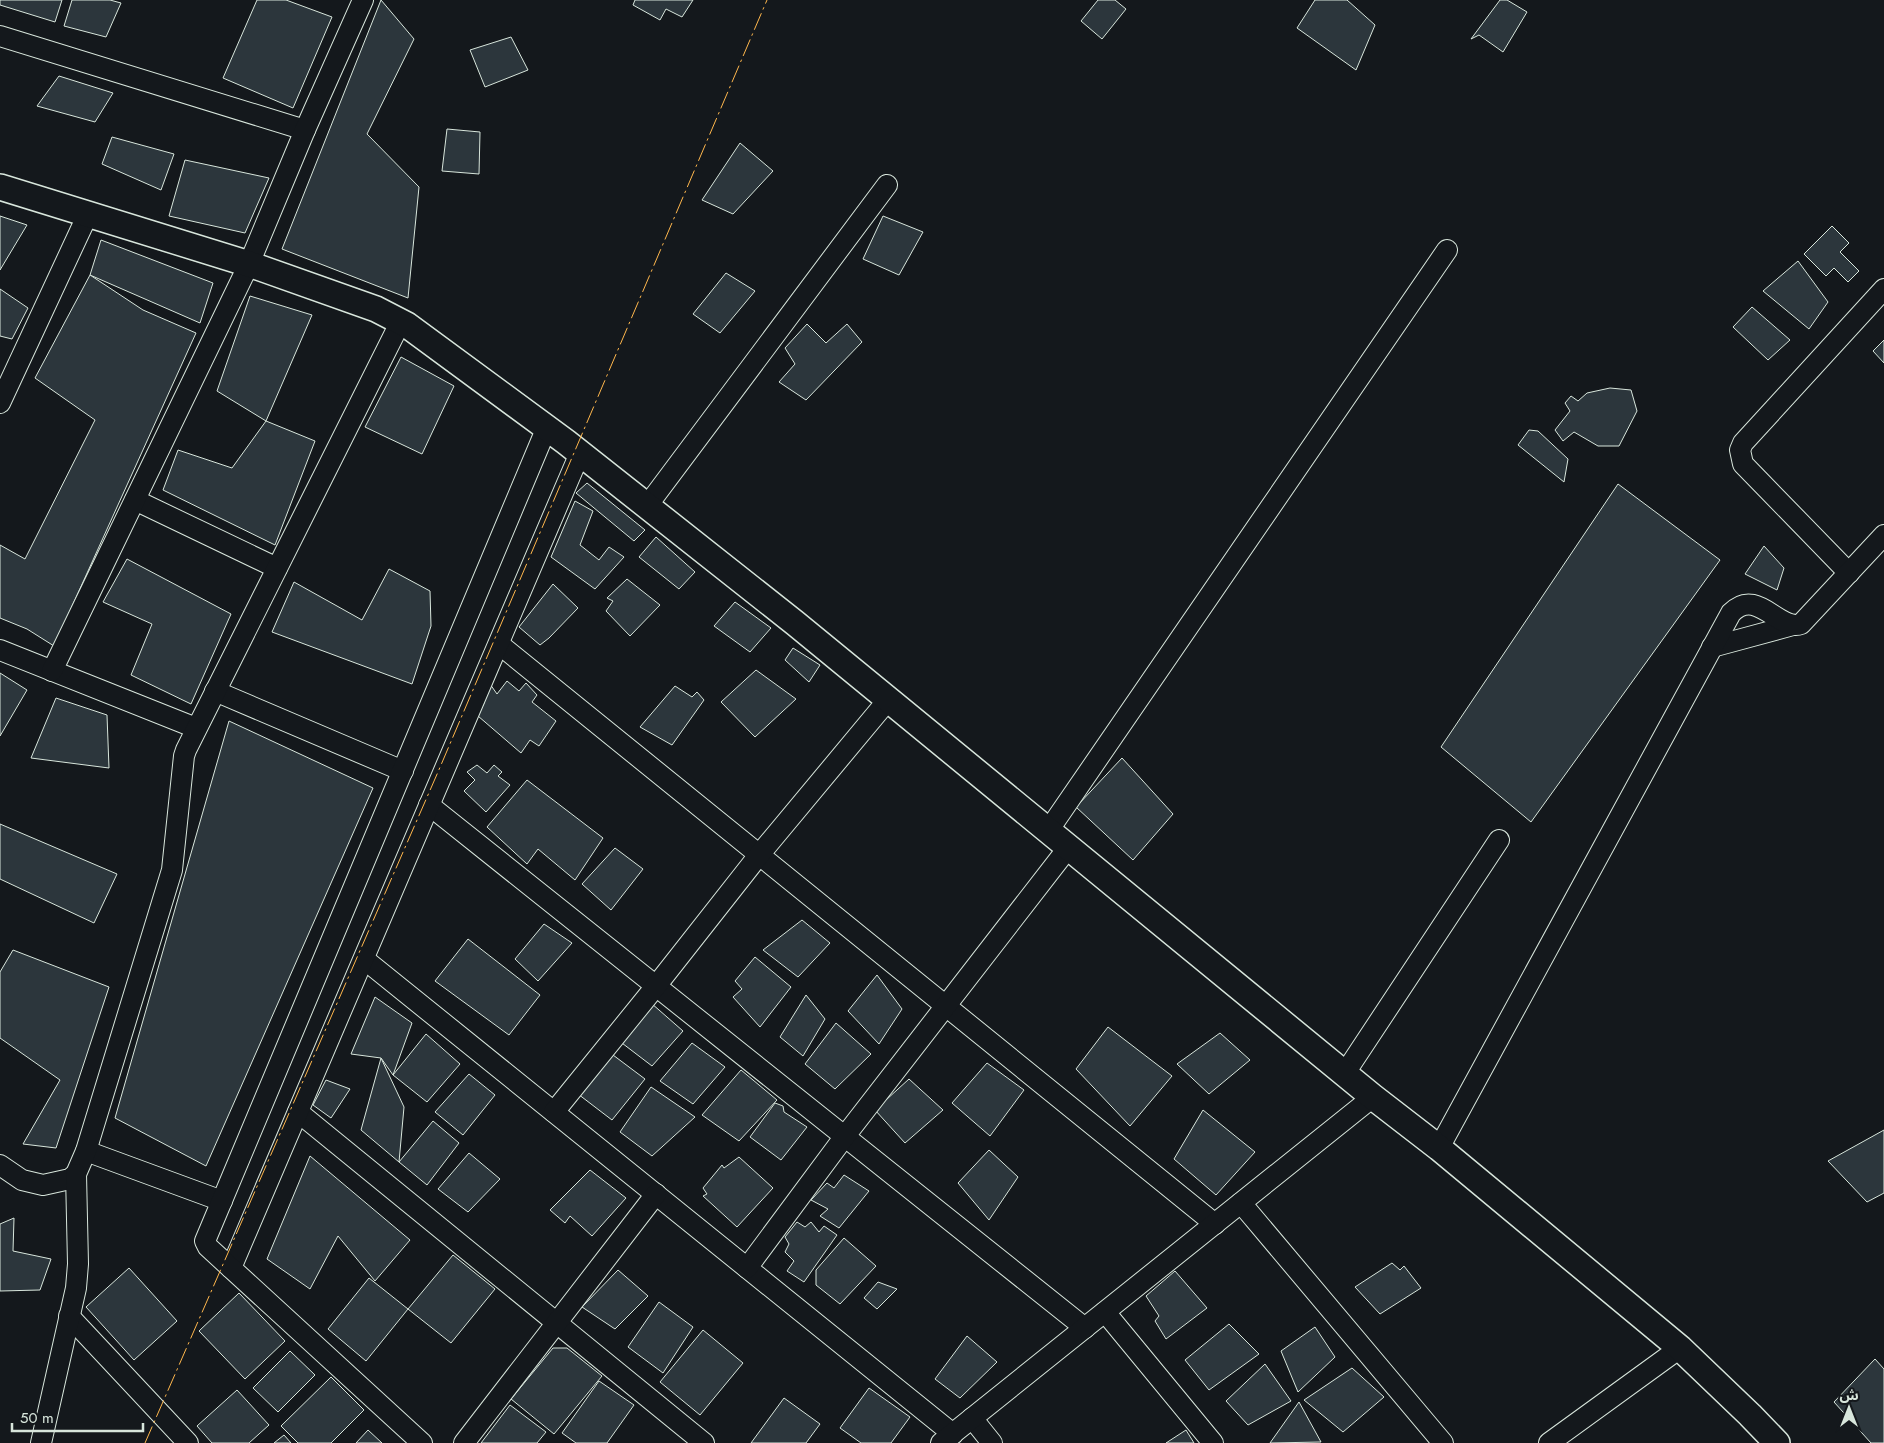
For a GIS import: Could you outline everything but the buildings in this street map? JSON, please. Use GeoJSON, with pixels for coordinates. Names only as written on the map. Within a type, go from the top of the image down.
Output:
{"type":"FeatureCollection","features":[{"type":"Feature","properties":{"kind":"main road"},"geometry":{"type":"LineString","coordinates":[[0,187],[250,264],[402,321],[467,367],[647,506],[1439,1148],[1680,1348],[1777,1443]]}},
{"type":"Feature","properties":{"kind":"street"},"geometry":{"type":"LineString","coordinates":[[52,671],[250,264],[305,130],[363,0]]}},
{"type":"Feature","properties":{"kind":"street"},"geometry":{"type":"LineString","coordinates":[[0,36],[305,130]]}},
{"type":"Feature","properties":{"kind":"street"},"geometry":{"type":"LineString","coordinates":[[647,506],[888,185]]}},
{"type":"Feature","properties":{"kind":"street"},"geometry":{"type":"LineString","coordinates":[[0,403],[88,214]]}},
{"type":"Feature","properties":{"kind":"street"},"geometry":{"type":"LineString","coordinates":[[1048,831],[1447,250]]}},
{"type":"Feature","properties":{"kind":"street"},"geometry":{"type":"LineString","coordinates":[[1849,573],[1743,464],[1740,450],[1743,443],[1884,289]]}},
{"type":"Feature","properties":{"kind":"street"},"geometry":{"type":"LineString","coordinates":[[41,1443],[76,1288],[78,1264],[76,1174],[86,1151],[172,870],[184,756],[196,728],[402,321]]}},
{"type":"Feature","properties":{"kind":"street"},"geometry":{"type":"LineString","coordinates":[[422,1443],[208,1247],[205,1241],[547,428]]}},
{"type":"Feature","properties":{"kind":"street"},"geometry":{"type":"LineString","coordinates":[[231,1268],[580,453]]}},
{"type":"Feature","properties":{"kind":"street"},"geometry":{"type":"LineString","coordinates":[[135,500],[277,568]]}},
{"type":"Feature","properties":{"kind":"street"},"geometry":{"type":"LineString","coordinates":[[1712,647],[1797,625],[1804,621],[1884,535]]}},
{"type":"Feature","properties":{"kind":"street"},"geometry":{"type":"LineString","coordinates":[[1439,1148],[1731,613],[1742,604],[1755,606],[1793,625]]}},
{"type":"Feature","properties":{"kind":"street"},"geometry":{"type":"LineString","coordinates":[[498,644],[1214,1224]]}},
{"type":"Feature","properties":{"kind":"street"},"geometry":{"type":"LineString","coordinates":[[0,650],[196,728]]}},
{"type":"Feature","properties":{"kind":"street"},"geometry":{"type":"LineString","coordinates":[[215,691],[403,770]]}},
{"type":"Feature","properties":{"kind":"street"},"geometry":{"type":"LineString","coordinates":[[554,1112],[759,855],[888,700]]}},
{"type":"Feature","properties":{"kind":"street"},"geometry":{"type":"LineString","coordinates":[[430,805],[1085,1328]]}},
{"type":"Feature","properties":{"kind":"street"},"geometry":{"type":"LineString","coordinates":[[1345,1073],[1498,840]]}},
{"type":"Feature","properties":{"kind":"street"},"geometry":{"type":"LineString","coordinates":[[747,1268],[845,1136],[947,1007],[1068,848]]}},
{"type":"Feature","properties":{"kind":"street"},"geometry":{"type":"LineString","coordinates":[[364,959],[747,1268],[947,1438],[1374,1097]]}},
{"type":"Feature","properties":{"kind":"street"},"geometry":{"type":"LineString","coordinates":[[298,1112],[704,1443]]}},
{"type":"Feature","properties":{"kind":"street"},"geometry":{"type":"LineString","coordinates":[[86,1151],[222,1201]]}},
{"type":"Feature","properties":{"kind":"street"},"geometry":{"type":"LineString","coordinates":[[0,1165],[22,1180],[43,1185],[70,1179],[76,1174]]}},
{"type":"Feature","properties":{"kind":"street"},"geometry":{"type":"LineString","coordinates":[[464,1443],[656,1194]]}},
{"type":"Feature","properties":{"kind":"street"},"geometry":{"type":"LineString","coordinates":[[1241,1203],[1443,1443]]}},
{"type":"Feature","properties":{"kind":"street"},"geometry":{"type":"LineString","coordinates":[[1105,1312],[1214,1443]]}},
{"type":"Feature","properties":{"kind":"street"},"geometry":{"type":"LineString","coordinates":[[70,1316],[188,1443]]}},
{"type":"Feature","properties":{"kind":"street"},"geometry":{"type":"LineString","coordinates":[[1549,1443],[1680,1348]]}},
{"type":"Feature","properties":{"kind":"street"},"geometry":{"type":"LineString","coordinates":[[972,1418],[992,1443]]}},
{"type":"Feature","properties":{"kind":"power"},"geometry":{"type":"LineString","coordinates":[[145,1443],[438,772],[767,0]]}}]}
